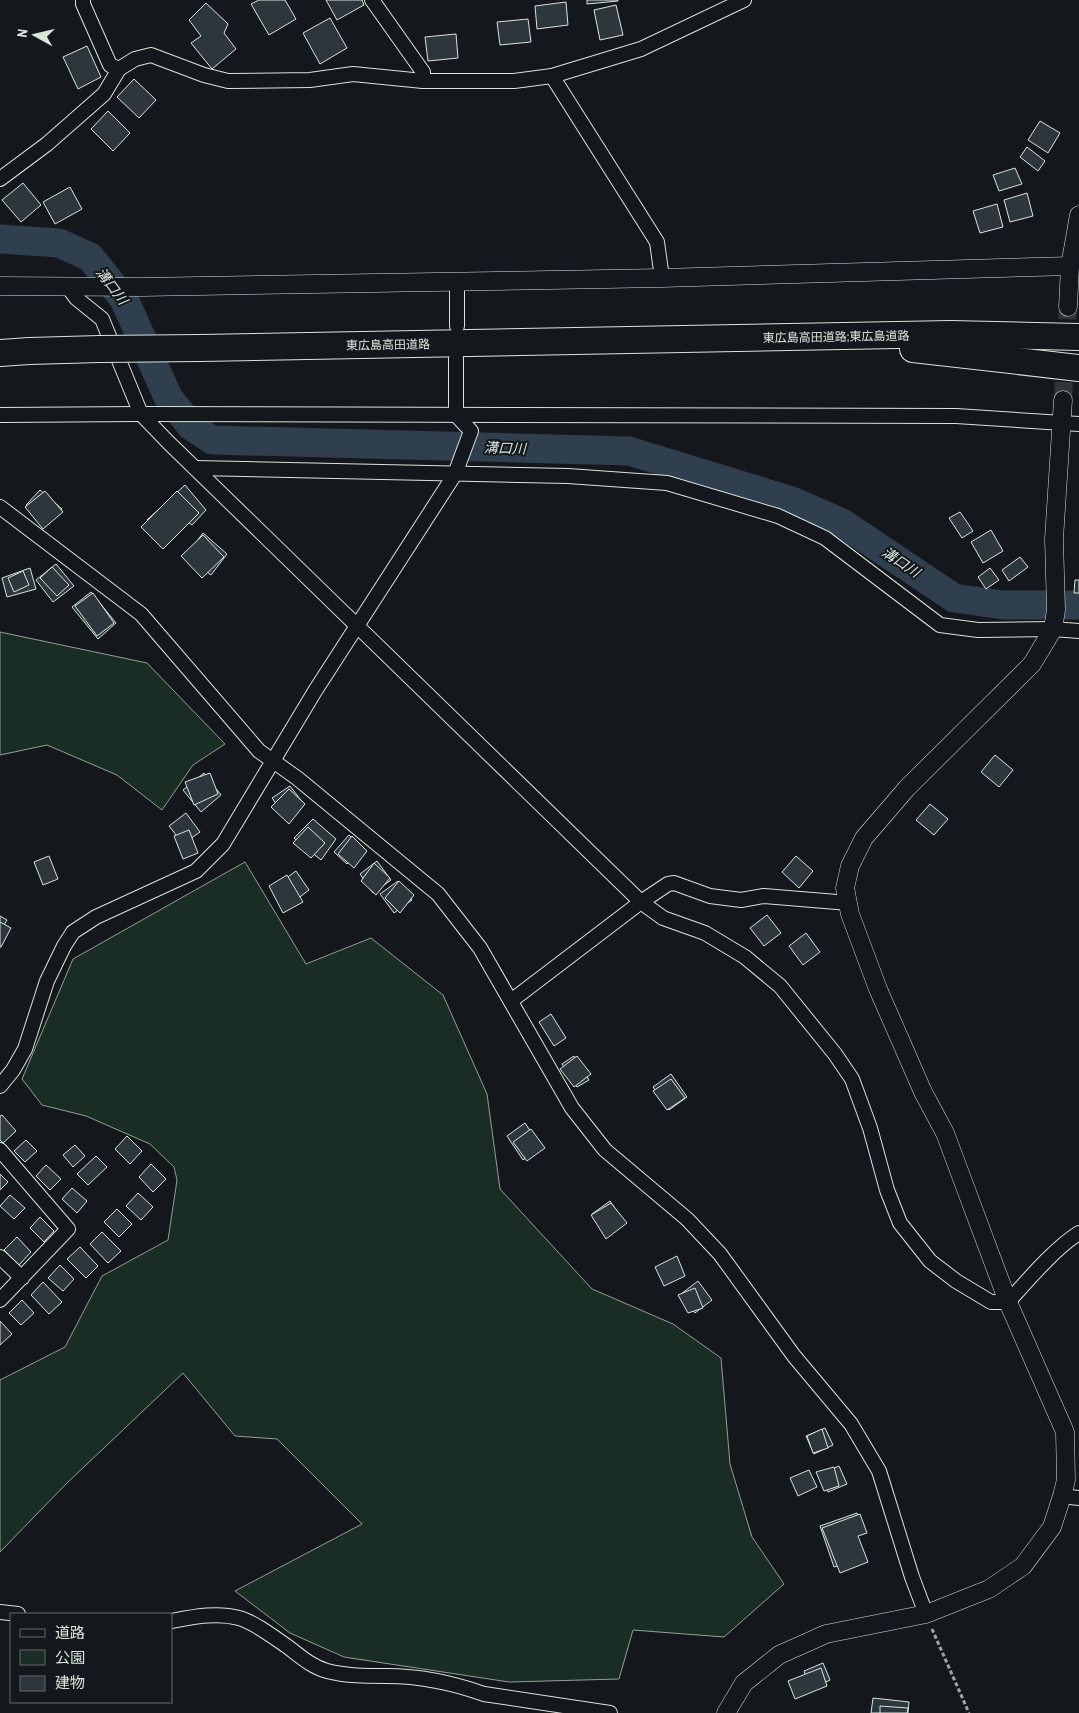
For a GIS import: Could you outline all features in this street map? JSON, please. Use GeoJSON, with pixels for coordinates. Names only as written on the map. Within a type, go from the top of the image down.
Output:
{"type":"FeatureCollection","features":[{"type":"Feature","properties":{"kind":"highway"},"geometry":{"type":"LineString","coordinates":[[951,334],[1079,330]]}},
{"type":"Feature","properties":{"kind":"highway","name":"東広島高田道路;東広島道路"},"geometry":{"type":"LineString","coordinates":[[747,338],[951,334],[1079,337]]}},
{"type":"Feature","properties":{"kind":"highway","name":"東広島高田道路;東広島道路"},"geometry":{"type":"LineString","coordinates":[[747,338],[882,345],[1079,349]]}},
{"type":"Feature","properties":{"kind":"highway","name":"東広島高田道路"},"geometry":{"type":"LineString","coordinates":[[0,353],[100,349],[747,338]]}},
{"type":"Feature","properties":{"kind":"highway"},"geometry":{"type":"LineString","coordinates":[[882,345],[1079,368]]}},
{"type":"Feature","properties":{"kind":"street"},"geometry":{"type":"LineString","coordinates":[[82,0],[82,4],[110,65],[119,70]]}},
{"type":"Feature","properties":{"kind":"street"},"geometry":{"type":"LineString","coordinates":[[372,0],[423,72],[423,81]]}},
{"type":"Feature","properties":{"kind":"street"},"geometry":{"type":"LineString","coordinates":[[0,180],[47,144],[104,94],[119,70],[135,59],[151,56],[228,82],[310,80],[353,74],[423,81],[514,81],[552,76],[640,50],[744,0]]}},
{"type":"Feature","properties":{"kind":"street"},"geometry":{"type":"LineString","coordinates":[[552,76],[658,242],[662,278]]}},
{"type":"Feature","properties":{"kind":"street"},"geometry":{"type":"LineString","coordinates":[[1068,307],[1075,266],[1079,215]]}},
{"type":"Feature","properties":{"kind":"street"},"geometry":{"type":"LineString","coordinates":[[0,286],[142,287],[662,278],[1075,266]]}},
{"type":"Feature","properties":{"kind":"street"},"geometry":{"type":"LineString","coordinates":[[456,326],[457,281]]}},
{"type":"Feature","properties":{"kind":"street"},"geometry":{"type":"LineString","coordinates":[[68,286],[76,298],[102,319],[141,414],[195,468],[641,902],[663,918],[704,933],[745,957],[780,986],[835,1054],[852,1079],[870,1128],[887,1190],[900,1223],[930,1260],[956,1281],[991,1302],[1008,1302],[1030,1277],[1071,1238],[1079,1233]]}},
{"type":"Feature","properties":{"kind":"street"},"geometry":{"type":"LineString","coordinates":[[0,1086],[13,1070],[25,1049],[47,981],[73,932],[96,917],[196,871],[223,844],[357,625],[455,474],[471,431],[456,415],[456,358]]}},
{"type":"Feature","properties":{"kind":"street"},"geometry":{"type":"LineString","coordinates":[[726,1713],[744,1684],[779,1655],[826,1634],[926,1614],[989,1589],[1023,1566],[1052,1527],[1071,1497],[1066,1480],[1066,1432],[1008,1302],[945,1133],[924,1092],[878,989],[850,914],[845,888],[850,866],[864,838],[908,788],[1032,664],[1053,629],[1056,610],[1054,539],[1070,423],[1063,400]]}},
{"type":"Feature","properties":{"kind":"street"},"geometry":{"type":"LineString","coordinates":[[0,415],[956,416],[1070,423]]}},
{"type":"Feature","properties":{"kind":"street"},"geometry":{"type":"LineString","coordinates":[[195,468],[568,476],[667,483],[778,516],[825,538],[940,625],[978,630],[1053,629],[1079,631]]}},
{"type":"Feature","properties":{"kind":"street"},"geometry":{"type":"LineString","coordinates":[[0,507],[140,614],[258,751],[304,784],[438,894],[480,948],[572,1108],[605,1150],[687,1219],[720,1254],[794,1356],[851,1424],[879,1471],[912,1577],[926,1614]]}},
{"type":"Feature","properties":{"kind":"street"},"geometry":{"type":"LineString","coordinates":[[510,1001],[641,902],[668,884],[674,883],[710,896],[741,900],[764,896],[849,904]]}},
{"type":"Feature","properties":{"kind":"street"},"geometry":{"type":"LineString","coordinates":[[0,1150],[68,1229],[0,1300]]}},
{"type":"Feature","properties":{"kind":"street"},"geometry":{"type":"LineString","coordinates":[[0,1257],[22,1278]]}},
{"type":"Feature","properties":{"kind":"street"},"geometry":{"type":"LineString","coordinates":[[172,1621],[204,1614],[239,1618],[270,1634],[314,1666],[327,1671],[373,1678],[387,1676],[435,1680],[466,1687],[484,1694],[610,1713]]}},
{"type":"Feature","properties":{"kind":"path"},"geometry":{"type":"LineString","coordinates":[[926,1614],[969,1713]]}},
{"type":"Feature","properties":{"kind":"green space"},"geometry":{"type":"Polygon","coordinates":[[[0,632],[147,663],[225,744],[193,765],[162,810],[117,775],[47,745],[0,755],[0,632]]]}},
{"type":"Feature","properties":{"kind":"green space"},"geometry":{"type":"Polygon","coordinates":[[[245,862],[306,964],[371,938],[443,995],[487,1094],[500,1189],[592,1289],[673,1324],[721,1358],[730,1464],[752,1537],[784,1584],[724,1637],[633,1630],[619,1679],[509,1682],[344,1657],[290,1633],[235,1591],[362,1524],[277,1439],[235,1436],[183,1373],[67,1483],[0,1552],[0,1380],[65,1347],[102,1276],[168,1240],[177,1180],[174,1167],[150,1144],[86,1116],[42,1105],[22,1079],[73,959],[245,862]]]}},
{"type":"Feature","properties":{"kind":"building"},"geometry":{"type":"Polygon","coordinates":[[[259,0],[285,0],[296,19],[269,35],[251,4],[259,0]]]}},
{"type":"Feature","properties":{"kind":"building"},"geometry":{"type":"Polygon","coordinates":[[[326,0],[362,0],[364,5],[337,20],[326,0]]]}},
{"type":"Feature","properties":{"kind":"building"},"geometry":{"type":"Polygon","coordinates":[[[587,0],[618,0],[618,1],[587,4],[587,0]]]}},
{"type":"Feature","properties":{"kind":"building"},"geometry":{"type":"Polygon","coordinates":[[[566,2],[568,25],[537,29],[535,6],[566,2]]]}},
{"type":"Feature","properties":{"kind":"building"},"geometry":{"type":"Polygon","coordinates":[[[206,3],[228,24],[224,33],[236,49],[212,69],[191,43],[201,36],[189,20],[206,3]]]}},
{"type":"Feature","properties":{"kind":"building"},"geometry":{"type":"Polygon","coordinates":[[[616,5],[623,35],[600,40],[594,10],[616,5]]]}},
{"type":"Feature","properties":{"kind":"building"},"geometry":{"type":"Polygon","coordinates":[[[330,18],[347,48],[320,64],[303,33],[330,18]]]}},
{"type":"Feature","properties":{"kind":"building"},"geometry":{"type":"Polygon","coordinates":[[[528,19],[531,42],[500,45],[497,22],[528,19]]]}},
{"type":"Feature","properties":{"kind":"building"},"geometry":{"type":"Polygon","coordinates":[[[456,34],[458,58],[428,61],[425,37],[456,34]]]}},
{"type":"Feature","properties":{"kind":"building"},"geometry":{"type":"Polygon","coordinates":[[[87,46],[101,77],[78,89],[63,57],[87,46]]]}},
{"type":"Feature","properties":{"kind":"building"},"geometry":{"type":"Polygon","coordinates":[[[134,79],[156,100],[139,118],[117,97],[134,79]]]}},
{"type":"Feature","properties":{"kind":"building"},"geometry":{"type":"Polygon","coordinates":[[[108,111],[130,133],[113,151],[91,129],[108,111]]]}},
{"type":"Feature","properties":{"kind":"building"},"geometry":{"type":"Polygon","coordinates":[[[1040,121],[1060,133],[1048,153],[1028,140],[1040,121]]]}},
{"type":"Feature","properties":{"kind":"building"},"geometry":{"type":"Polygon","coordinates":[[[1027,147],[1045,161],[1038,171],[1020,157],[1027,147]]]}},
{"type":"Feature","properties":{"kind":"building"},"geometry":{"type":"Polygon","coordinates":[[[1015,168],[1022,184],[999,191],[993,175],[1015,168]]]}},
{"type":"Feature","properties":{"kind":"building"},"geometry":{"type":"Polygon","coordinates":[[[23,183],[41,205],[21,222],[2,200],[23,183]]]}},
{"type":"Feature","properties":{"kind":"building"},"geometry":{"type":"Polygon","coordinates":[[[70,187],[82,209],[55,224],[43,202],[70,187]]]}},
{"type":"Feature","properties":{"kind":"building"},"geometry":{"type":"Polygon","coordinates":[[[1027,193],[1033,216],[1010,222],[1004,200],[1027,193]]]}},
{"type":"Feature","properties":{"kind":"building"},"geometry":{"type":"Polygon","coordinates":[[[997,204],[1003,227],[980,233],[973,211],[997,204]]]}},
{"type":"Feature","properties":{"kind":"building"},"geometry":{"type":"Polygon","coordinates":[[[185,485],[206,510],[192,525],[184,519],[164,538],[147,520],[185,485]]]}},
{"type":"Feature","properties":{"kind":"building"},"geometry":{"type":"Polygon","coordinates":[[[40,490],[62,509],[48,525],[26,505],[40,490]]]}},
{"type":"Feature","properties":{"kind":"building"},"geometry":{"type":"Polygon","coordinates":[[[45,491],[63,512],[43,529],[25,507],[45,491]]]}},
{"type":"Feature","properties":{"kind":"building"},"geometry":{"type":"Polygon","coordinates":[[[177,491],[199,513],[163,549],[141,527],[177,491]]]}},
{"type":"Feature","properties":{"kind":"building"},"geometry":{"type":"Polygon","coordinates":[[[960,512],[973,531],[962,538],[949,518],[960,512]]]}},
{"type":"Feature","properties":{"kind":"building"},"geometry":{"type":"Polygon","coordinates":[[[991,530],[1003,551],[983,563],[971,542],[991,530]]]}},
{"type":"Feature","properties":{"kind":"building"},"geometry":{"type":"Polygon","coordinates":[[[203,533],[227,554],[211,575],[186,556],[203,533]]]}},
{"type":"Feature","properties":{"kind":"building"},"geometry":{"type":"Polygon","coordinates":[[[203,535],[224,557],[202,578],[181,556],[203,535]]]}},
{"type":"Feature","properties":{"kind":"building"},"geometry":{"type":"Polygon","coordinates":[[[1020,557],[1028,567],[1009,581],[1002,570],[1020,557]]]}},
{"type":"Feature","properties":{"kind":"building"},"geometry":{"type":"Polygon","coordinates":[[[56,564],[74,586],[53,602],[36,580],[56,564]]]}},
{"type":"Feature","properties":{"kind":"building"},"geometry":{"type":"Polygon","coordinates":[[[52,567],[69,585],[57,596],[40,578],[52,567]]]}},
{"type":"Feature","properties":{"kind":"building"},"geometry":{"type":"Polygon","coordinates":[[[30,568],[36,589],[7,597],[2,578],[30,568]]]}},
{"type":"Feature","properties":{"kind":"building"},"geometry":{"type":"Polygon","coordinates":[[[990,568],[999,580],[986,589],[978,577],[990,568]]]}},
{"type":"Feature","properties":{"kind":"building"},"geometry":{"type":"Polygon","coordinates":[[[23,571],[29,585],[14,592],[8,578],[23,571]]]}},
{"type":"Feature","properties":{"kind":"building"},"geometry":{"type":"Polygon","coordinates":[[[1075,580],[1079,580],[1079,593],[1074,593],[1075,580]]]}},
{"type":"Feature","properties":{"kind":"building"},"geometry":{"type":"Polygon","coordinates":[[[91,592],[116,623],[98,639],[72,607],[91,592]]]}},
{"type":"Feature","properties":{"kind":"building"},"geometry":{"type":"Polygon","coordinates":[[[93,593],[114,623],[97,636],[75,606],[93,593]]]}},
{"type":"Feature","properties":{"kind":"building"},"geometry":{"type":"Polygon","coordinates":[[[995,755],[1013,770],[999,787],[981,772],[995,755]]]}},
{"type":"Feature","properties":{"kind":"building"},"geometry":{"type":"Polygon","coordinates":[[[204,773],[221,795],[201,812],[183,790],[204,773]]]}},
{"type":"Feature","properties":{"kind":"building"},"geometry":{"type":"Polygon","coordinates":[[[210,773],[218,794],[194,805],[185,782],[210,773]]]}},
{"type":"Feature","properties":{"kind":"building"},"geometry":{"type":"Polygon","coordinates":[[[290,786],[304,804],[286,817],[272,798],[290,786]]]}},
{"type":"Feature","properties":{"kind":"building"},"geometry":{"type":"Polygon","coordinates":[[[289,789],[305,804],[289,824],[271,807],[289,789]]]}},
{"type":"Feature","properties":{"kind":"building"},"geometry":{"type":"Polygon","coordinates":[[[930,804],[948,819],[934,835],[916,820],[930,804]]]}},
{"type":"Feature","properties":{"kind":"building"},"geometry":{"type":"Polygon","coordinates":[[[186,813],[200,832],[183,844],[169,826],[186,813]]]}},
{"type":"Feature","properties":{"kind":"building"},"geometry":{"type":"Polygon","coordinates":[[[313,819],[336,839],[321,860],[294,838],[313,819]]]}},
{"type":"Feature","properties":{"kind":"building"},"geometry":{"type":"Polygon","coordinates":[[[308,827],[325,843],[311,858],[293,843],[308,827]]]}},
{"type":"Feature","properties":{"kind":"building"},"geometry":{"type":"Polygon","coordinates":[[[189,830],[198,853],[183,859],[174,836],[189,830]]]}},
{"type":"Feature","properties":{"kind":"building"},"geometry":{"type":"Polygon","coordinates":[[[349,835],[362,848],[347,864],[334,852],[349,835]]]}},
{"type":"Feature","properties":{"kind":"building"},"geometry":{"type":"Polygon","coordinates":[[[352,836],[367,851],[354,868],[338,854],[352,836]]]}},
{"type":"Feature","properties":{"kind":"building"},"geometry":{"type":"Polygon","coordinates":[[[49,856],[58,879],[43,885],[34,862],[49,856]]]}},
{"type":"Feature","properties":{"kind":"building"},"geometry":{"type":"Polygon","coordinates":[[[796,856],[813,871],[799,888],[782,872],[796,856]]]}},
{"type":"Feature","properties":{"kind":"building"},"geometry":{"type":"Polygon","coordinates":[[[377,861],[391,880],[373,893],[360,874],[377,861]]]}},
{"type":"Feature","properties":{"kind":"building"},"geometry":{"type":"Polygon","coordinates":[[[374,863],[390,878],[376,895],[361,881],[374,863]]]}},
{"type":"Feature","properties":{"kind":"building"},"geometry":{"type":"Polygon","coordinates":[[[296,871],[309,890],[292,903],[278,884],[296,871]]]}},
{"type":"Feature","properties":{"kind":"building"},"geometry":{"type":"Polygon","coordinates":[[[287,875],[303,902],[283,913],[269,886],[287,875]]]}},
{"type":"Feature","properties":{"kind":"building"},"geometry":{"type":"Polygon","coordinates":[[[398,881],[412,900],[394,913],[380,894],[398,881]]]}},
{"type":"Feature","properties":{"kind":"building"},"geometry":{"type":"Polygon","coordinates":[[[399,881],[414,895],[400,913],[385,898],[399,881]]]}},
{"type":"Feature","properties":{"kind":"building"},"geometry":{"type":"Polygon","coordinates":[[[767,915],[781,933],[764,946],[750,928],[767,915]]]}},
{"type":"Feature","properties":{"kind":"building"},"geometry":{"type":"Polygon","coordinates":[[[0,916],[7,920],[0,932],[0,916]]]}},
{"type":"Feature","properties":{"kind":"building"},"geometry":{"type":"Polygon","coordinates":[[[0,922],[11,928],[1,947],[0,947],[0,922]]]}},
{"type":"Feature","properties":{"kind":"building"},"geometry":{"type":"Polygon","coordinates":[[[806,933],[820,952],[803,965],[789,946],[806,933]]]}},
{"type":"Feature","properties":{"kind":"building"},"geometry":{"type":"Polygon","coordinates":[[[551,1014],[566,1038],[554,1046],[539,1022],[551,1014]]]}},
{"type":"Feature","properties":{"kind":"building"},"geometry":{"type":"Polygon","coordinates":[[[574,1056],[589,1080],[577,1087],[562,1064],[574,1056]]]}},
{"type":"Feature","properties":{"kind":"building"},"geometry":{"type":"Polygon","coordinates":[[[577,1056],[591,1074],[574,1087],[560,1069],[577,1056]]]}},
{"type":"Feature","properties":{"kind":"building"},"geometry":{"type":"Polygon","coordinates":[[[671,1074],[687,1097],[669,1110],[653,1087],[671,1074]]]}},
{"type":"Feature","properties":{"kind":"building"},"geometry":{"type":"Polygon","coordinates":[[[671,1079],[685,1098],[667,1110],[653,1091],[671,1079]]]}},
{"type":"Feature","properties":{"kind":"building"},"geometry":{"type":"Polygon","coordinates":[[[2,1115],[16,1131],[3,1143],[0,1140],[0,1116],[2,1115]]]}},
{"type":"Feature","properties":{"kind":"building"},"geometry":{"type":"Polygon","coordinates":[[[525,1123],[541,1147],[523,1160],[507,1136],[525,1123]]]}},
{"type":"Feature","properties":{"kind":"building"},"geometry":{"type":"Polygon","coordinates":[[[531,1129],[545,1148],[527,1161],[513,1142],[531,1129]]]}},
{"type":"Feature","properties":{"kind":"building"},"geometry":{"type":"Polygon","coordinates":[[[127,1136],[142,1151],[130,1164],[115,1149],[127,1136]]]}},
{"type":"Feature","properties":{"kind":"building"},"geometry":{"type":"Polygon","coordinates":[[[26,1140],[37,1151],[25,1162],[14,1151],[26,1140]]]}},
{"type":"Feature","properties":{"kind":"building"},"geometry":{"type":"Polygon","coordinates":[[[75,1145],[85,1156],[73,1167],[63,1155],[75,1145]]]}},
{"type":"Feature","properties":{"kind":"building"},"geometry":{"type":"Polygon","coordinates":[[[96,1156],[107,1167],[88,1185],[77,1174],[96,1156]]]}},
{"type":"Feature","properties":{"kind":"building"},"geometry":{"type":"Polygon","coordinates":[[[151,1164],[166,1179],[153,1192],[139,1177],[151,1164]]]}},
{"type":"Feature","properties":{"kind":"building"},"geometry":{"type":"Polygon","coordinates":[[[46,1165],[61,1179],[50,1190],[36,1176],[46,1165]]]}},
{"type":"Feature","properties":{"kind":"building"},"geometry":{"type":"Polygon","coordinates":[[[0,1174],[8,1182],[0,1190],[0,1174]]]}},
{"type":"Feature","properties":{"kind":"building"},"geometry":{"type":"Polygon","coordinates":[[[72,1188],[87,1201],[77,1213],[62,1199],[72,1188]]]}},
{"type":"Feature","properties":{"kind":"building"},"geometry":{"type":"Polygon","coordinates":[[[138,1193],[153,1207],[141,1220],[126,1206],[138,1193]]]}},
{"type":"Feature","properties":{"kind":"building"},"geometry":{"type":"Polygon","coordinates":[[[10,1195],[25,1208],[14,1219],[0,1206],[10,1195]]]}},
{"type":"Feature","properties":{"kind":"building"},"geometry":{"type":"Polygon","coordinates":[[[610,1201],[623,1220],[606,1233],[592,1214],[610,1201]]]}},
{"type":"Feature","properties":{"kind":"building"},"geometry":{"type":"Polygon","coordinates":[[[611,1203],[627,1223],[606,1239],[591,1215],[611,1203]]]}},
{"type":"Feature","properties":{"kind":"building"},"geometry":{"type":"Polygon","coordinates":[[[117,1209],[132,1224],[119,1237],[104,1222],[117,1209]]]}},
{"type":"Feature","properties":{"kind":"building"},"geometry":{"type":"Polygon","coordinates":[[[40,1217],[54,1231],[44,1242],[30,1228],[40,1217]]]}},
{"type":"Feature","properties":{"kind":"building"},"geometry":{"type":"Polygon","coordinates":[[[102,1232],[121,1251],[108,1263],[90,1244],[102,1232]]]}},
{"type":"Feature","properties":{"kind":"building"},"geometry":{"type":"Polygon","coordinates":[[[17,1237],[31,1252],[19,1265],[4,1250],[17,1237]]]}},
{"type":"Feature","properties":{"kind":"building"},"geometry":{"type":"Polygon","coordinates":[[[80,1247],[98,1266],[86,1278],[67,1259],[80,1247]]]}},
{"type":"Feature","properties":{"kind":"building"},"geometry":{"type":"Polygon","coordinates":[[[677,1256],[685,1276],[664,1286],[655,1267],[677,1256]]]}},
{"type":"Feature","properties":{"kind":"building"},"geometry":{"type":"Polygon","coordinates":[[[60,1265],[74,1279],[63,1291],[48,1278],[60,1265]]]}},
{"type":"Feature","properties":{"kind":"building"},"geometry":{"type":"Polygon","coordinates":[[[698,1281],[712,1300],[695,1313],[681,1294],[698,1281]]]}},
{"type":"Feature","properties":{"kind":"building"},"geometry":{"type":"Polygon","coordinates":[[[43,1282],[62,1302],[49,1314],[31,1295],[43,1282]]]}},
{"type":"Feature","properties":{"kind":"building"},"geometry":{"type":"Polygon","coordinates":[[[695,1288],[703,1308],[688,1313],[678,1295],[695,1288]]]}},
{"type":"Feature","properties":{"kind":"building"},"geometry":{"type":"Polygon","coordinates":[[[22,1300],[34,1313],[21,1325],[9,1313],[22,1300]]]}},
{"type":"Feature","properties":{"kind":"building"},"geometry":{"type":"Polygon","coordinates":[[[0,1321],[12,1334],[0,1345],[0,1321]]]}},
{"type":"Feature","properties":{"kind":"building"},"geometry":{"type":"Polygon","coordinates":[[[825,1428],[833,1445],[814,1454],[806,1436],[825,1428]]]}},
{"type":"Feature","properties":{"kind":"building"},"geometry":{"type":"Polygon","coordinates":[[[822,1429],[828,1448],[813,1453],[807,1436],[822,1429]]]}},
{"type":"Feature","properties":{"kind":"building"},"geometry":{"type":"Polygon","coordinates":[[[839,1466],[847,1484],[828,1492],[820,1474],[839,1466]]]}},
{"type":"Feature","properties":{"kind":"building"},"geometry":{"type":"Polygon","coordinates":[[[834,1467],[839,1486],[824,1491],[816,1472],[834,1467]]]}},
{"type":"Feature","properties":{"kind":"building"},"geometry":{"type":"Polygon","coordinates":[[[809,1470],[817,1487],[798,1496],[790,1478],[809,1470]]]}},
{"type":"Feature","properties":{"kind":"building"},"geometry":{"type":"Polygon","coordinates":[[[857,1513],[864,1533],[847,1539],[855,1560],[834,1567],[820,1526],[857,1513]]]}},
{"type":"Feature","properties":{"kind":"building"},"geometry":{"type":"Polygon","coordinates":[[[860,1514],[867,1533],[858,1536],[868,1562],[840,1573],[822,1528],[860,1514]]]}},
{"type":"Feature","properties":{"kind":"building"},"geometry":{"type":"Polygon","coordinates":[[[823,1663],[830,1680],[811,1689],[804,1671],[823,1663]]]}},
{"type":"Feature","properties":{"kind":"building"},"geometry":{"type":"Polygon","coordinates":[[[821,1668],[827,1686],[795,1699],[788,1681],[821,1668]]]}},
{"type":"Feature","properties":{"kind":"building"},"geometry":{"type":"Polygon","coordinates":[[[873,1698],[909,1702],[908,1713],[871,1713],[873,1698]]]}},
{"type":"Feature","properties":{"kind":"building"},"geometry":{"type":"Polygon","coordinates":[[[880,1706],[908,1708],[907,1713],[880,1713],[880,1706]]]}},
{"type":"Feature","properties":{"kind":"waterway","name":"溝口川"},"geometry":{"type":"LineString","coordinates":[[0,239],[59,243],[90,257],[124,299],[168,397],[191,426],[212,440],[629,451],[792,501],[842,523],[954,598],[1003,605],[1079,605]]}},
{"type":"Feature","properties":{"kind":"tunnel"},"geometry":{"type":"LineString","coordinates":[[1063,400],[1068,307]]}}]}
